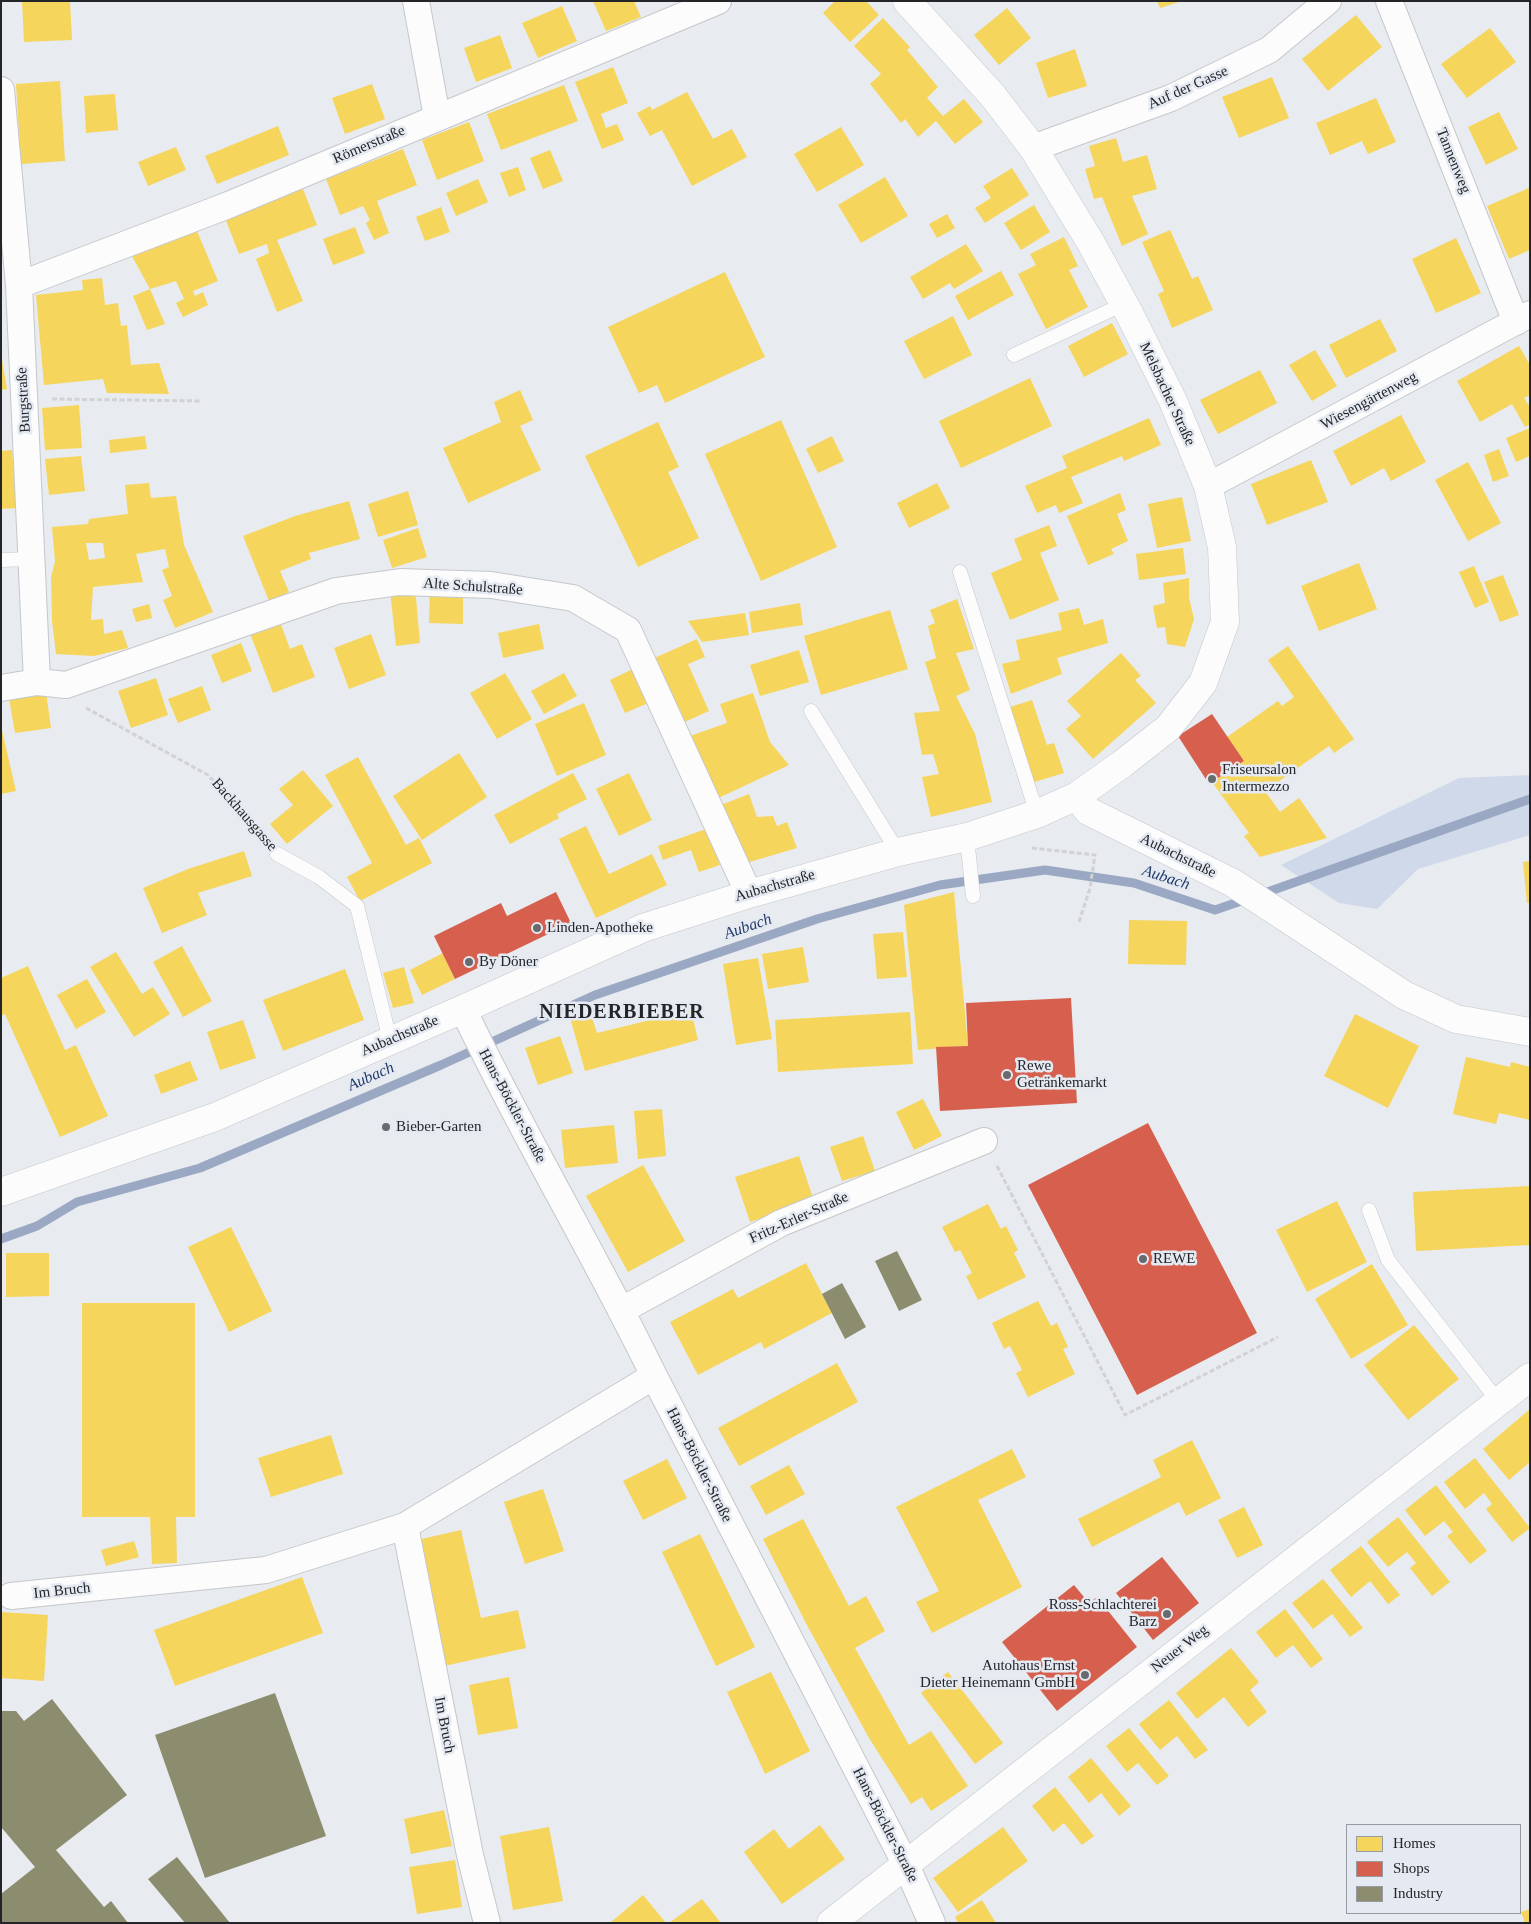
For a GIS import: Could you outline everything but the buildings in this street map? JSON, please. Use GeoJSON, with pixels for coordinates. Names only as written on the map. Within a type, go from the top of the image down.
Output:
{"type":"FeatureCollection","features":[{"type":"Feature","properties":{"kind":"street"},"geometry":{"type":"LineString","coordinates":[[416,1],[437,117]]}},
{"type":"Feature","properties":{"kind":"street","name":"Römerstraße"},"geometry":{"type":"LineString","coordinates":[[19,285],[226,206],[718,1]]}},
{"type":"Feature","properties":{"kind":"street","name":"Melsbacher Straße"},"geometry":{"type":"LineString","coordinates":[[907,1],[992,96],[1033,148],[1091,243],[1173,401],[1208,486],[1222,547],[1225,622],[1203,683],[1168,728],[1077,796]]}},
{"type":"Feature","properties":{"kind":"street","name":"Auf der Gasse"},"geometry":{"type":"LineString","coordinates":[[1033,148],[1171,98],[1269,50],[1328,1]]}},
{"type":"Feature","properties":{"kind":"street","name":"Tannenweg"},"geometry":{"type":"LineString","coordinates":[[1389,1],[1523,318]]}},
{"type":"Feature","properties":{"kind":"street","name":"Burgstraße"},"geometry":{"type":"LineString","coordinates":[[1,90],[19,285],[37,682]]}},
{"type":"Feature","properties":{"kind":"street","name":"Wiesengärtenweg"},"geometry":{"type":"LineString","coordinates":[[1208,486],[1523,318]]}},
{"type":"Feature","properties":{"kind":"street","name":"Alte Schulstraße"},"geometry":{"type":"LineString","coordinates":[[66,685],[336,591],[400,582],[491,585],[573,598],[628,630],[749,894]]}},
{"type":"Feature","properties":{"kind":"street"},"geometry":{"type":"LineString","coordinates":[[1,688],[37,682],[66,685]]}},
{"type":"Feature","properties":{"kind":"street","name":"Aubachstraße"},"geometry":{"type":"LineString","coordinates":[[1,1192],[215,1117],[463,1010],[643,928],[749,894],[898,852],[967,837],[1037,814],[1077,796],[1088,811],[1233,883],[1270,910],[1404,995],[1456,1019],[1530,1032]]}},
{"type":"Feature","properties":{"kind":"street","name":"Hans-Böckler-Straße"},"geometry":{"type":"LineString","coordinates":[[463,1010],[491,1067],[622,1310],[654,1376],[906,1865],[932,1923]]}},
{"type":"Feature","properties":{"kind":"street","name":"Fritz-Erler-Straße"},"geometry":{"type":"LineString","coordinates":[[622,1310],[781,1223],[984,1141]]}},
{"type":"Feature","properties":{"kind":"street","name":"Im Bruch"},"geometry":{"type":"LineString","coordinates":[[11,1596],[266,1570],[405,1526],[654,1376]]}},
{"type":"Feature","properties":{"kind":"street","name":"Neuer Weg"},"geometry":{"type":"LineString","coordinates":[[831,1923],[1530,1377]]}},
{"type":"Feature","properties":{"kind":"street","name":"Im Bruch"},"geometry":{"type":"LineString","coordinates":[[405,1526],[470,1855],[488,1923]]}},
{"type":"Feature","properties":{"kind":"lane"},"geometry":{"type":"LineString","coordinates":[[1014,356],[1124,304]]}},
{"type":"Feature","properties":{"kind":"lane"},"geometry":{"type":"LineString","coordinates":[[1,560],[31,559]]}},
{"type":"Feature","properties":{"kind":"lane"},"geometry":{"type":"LineString","coordinates":[[960,572],[1037,814]]}},
{"type":"Feature","properties":{"kind":"lane"},"geometry":{"type":"LineString","coordinates":[[811,711],[898,852]]}},
{"type":"Feature","properties":{"kind":"lane"},"geometry":{"type":"LineString","coordinates":[[967,837],[973,896]]}},
{"type":"Feature","properties":{"kind":"lane","name":"Backhausgasse"},"geometry":{"type":"LineString","coordinates":[[277,854],[319,878],[357,906],[390,1040]]}},
{"type":"Feature","properties":{"kind":"lane"},"geometry":{"type":"LineString","coordinates":[[1369,1210],[1388,1260],[1498,1401]]}},
{"type":"Feature","properties":{"kind":"path"},"geometry":{"type":"LineString","coordinates":[[24,399],[202,401]]}},
{"type":"Feature","properties":{"kind":"path","name":"Backhausgasse"},"geometry":{"type":"LineString","coordinates":[[66,685],[75,703],[208,775],[277,854]]}},
{"type":"Feature","properties":{"kind":"path"},"geometry":{"type":"LineString","coordinates":[[1057,850],[1095,855],[1090,888],[1079,922]]}},
{"type":"Feature","properties":{"kind":"path"},"geometry":{"type":"LineString","coordinates":[[984,1141],[1125,1415],[1278,1337]]}},
{"type":"Feature","properties":{"kind":"shaded area"},"geometry":{"type":"Polygon","coordinates":[[[1530,775],[1530,835],[1418,869],[1377,909],[1339,903],[1281,865],[1459,778],[1530,775]]]}},
{"type":"Feature","properties":{"kind":"waterway","name":"Aubach"},"geometry":{"type":"LineString","coordinates":[[1259,895],[1530,799]]}},
{"type":"Feature","properties":{"kind":"waterway","name":"Aubach"},"geometry":{"type":"LineString","coordinates":[[1,1239],[37,1226],[77,1202],[200,1168],[441,1065],[595,995],[817,919],[940,885],[1045,870],[1134,883],[1215,910],[1247,899]]}},
{"type":"Feature","properties":{"kind":"place","name":"Friseursalon Intermezzo"},"geometry":{"type":"Point","coordinates":[1212,779]}},
{"type":"Feature","properties":{"kind":"place","name":"Linden-Apotheke"},"geometry":{"type":"Point","coordinates":[537,928]}},
{"type":"Feature","properties":{"kind":"place","name":"By Döner"},"geometry":{"type":"Point","coordinates":[469,962]}},
{"type":"Feature","properties":{"kind":"place","name":"Rewe Getränkemarkt"},"geometry":{"type":"Point","coordinates":[1007,1075]}},
{"type":"Feature","properties":{"kind":"place","name":"Bieber-Garten"},"geometry":{"type":"Point","coordinates":[386,1127]}},
{"type":"Feature","properties":{"kind":"place","name":"REWE"},"geometry":{"type":"Point","coordinates":[1143,1259]}},
{"type":"Feature","properties":{"kind":"place","name":"Ross-Schlachterei Barz"},"geometry":{"type":"Point","coordinates":[1167,1614]}},
{"type":"Feature","properties":{"kind":"place","name":"Autohaus Ernst Dieter Heinemann GmbH"},"geometry":{"type":"Point","coordinates":[1085,1675]}},
{"type":"Feature","properties":{"kind":"district","name":"NIEDERBIEBER"},"geometry":{"type":"Point","coordinates":[622,1013]}}]}
